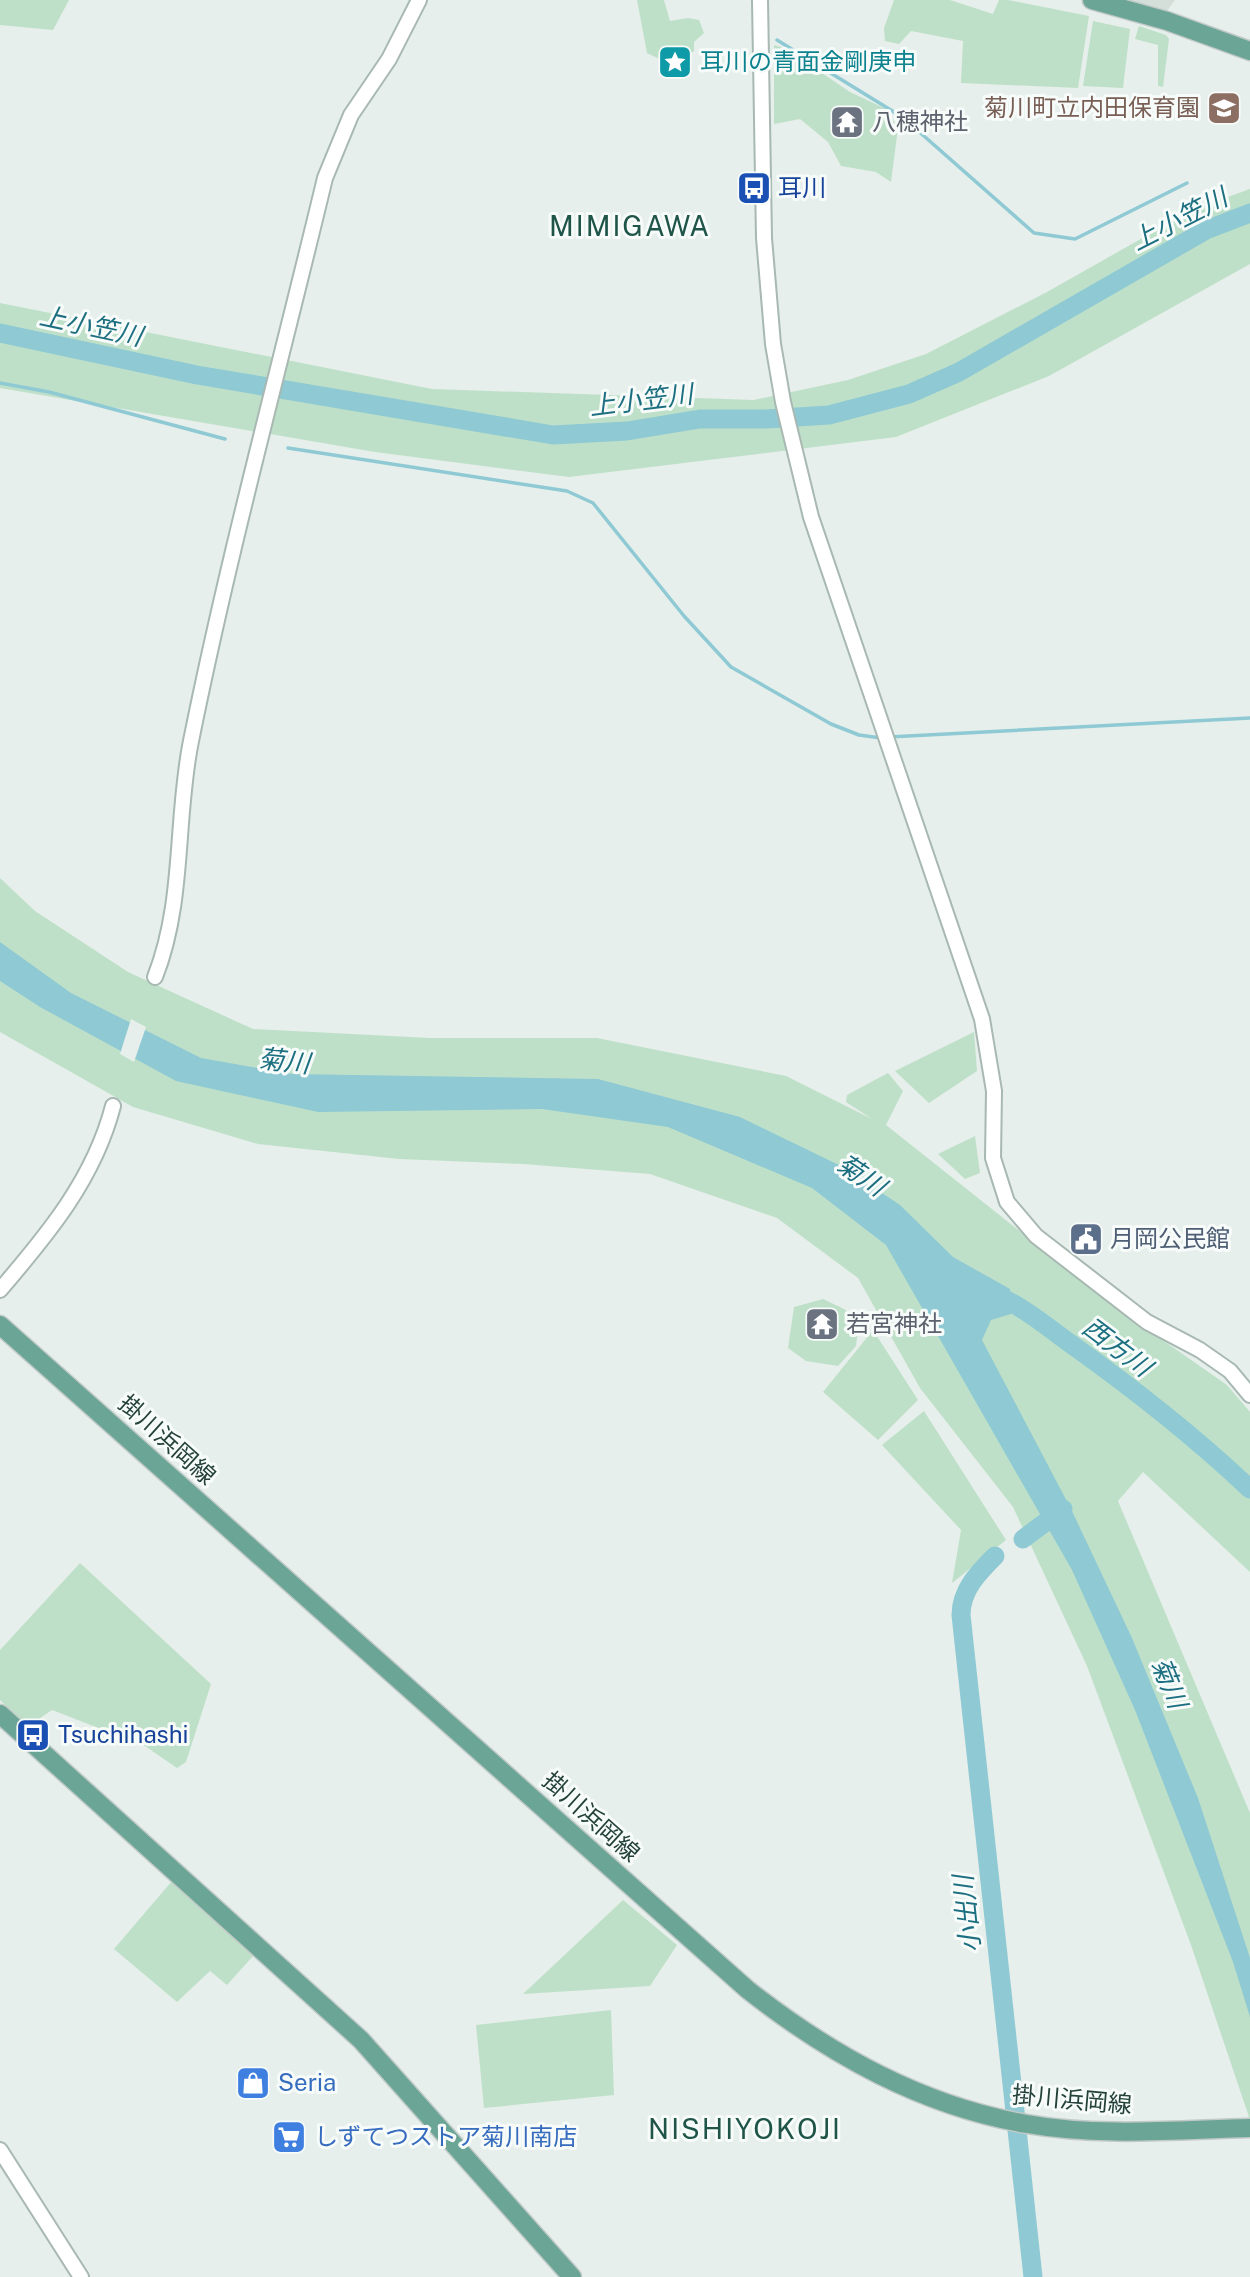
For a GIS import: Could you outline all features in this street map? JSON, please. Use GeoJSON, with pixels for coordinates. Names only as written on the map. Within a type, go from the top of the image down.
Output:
{"type":"FeatureCollection","features":[{"type":"Feature","properties":{"kind":"main road"},"geometry":{"type":"LineString","coordinates":[[1092,0],[1167,21],[1250,51]]}},
{"type":"Feature","properties":{"kind":"main road","name":"掛川浜岡線"},"geometry":{"type":"LineString","coordinates":[[0,1325],[748,1990],[822,2045],[861,2068],[912,2090],[1027,2124],[1114,2132],[1243,2128]]}},
{"type":"Feature","properties":{"kind":"main road"},"geometry":{"type":"LineString","coordinates":[[0,1714],[361,2040],[572,2277]]}},
{"type":"Feature","properties":{"kind":"street"},"geometry":{"type":"LineString","coordinates":[[155,977],[169,928],[180,865],[182,804],[190,746],[325,178],[351,115],[389,59],[419,0]]}},
{"type":"Feature","properties":{"kind":"street"},"geometry":{"type":"LineString","coordinates":[[760,0],[764,238],[773,344],[783,402],[815,528],[982,1019],[994,1091],[993,1158],[1007,1202],[1024,1225],[1046,1244],[1147,1322],[1200,1350],[1230,1371],[1250,1395]]}},
{"type":"Feature","properties":{"kind":"street"},"geometry":{"type":"LineString","coordinates":[[0,1290],[47,1236],[72,1200],[104,1134],[113,1106]]}},
{"type":"Feature","properties":{"kind":"street"},"geometry":{"type":"LineString","coordinates":[[0,2150],[81,2277]]}},
{"type":"Feature","properties":{"kind":"shaded area"},"geometry":{"type":"Polygon","coordinates":[[[1125,0],[1175,0],[1167,11],[1125,0]]]}},
{"type":"Feature","properties":{"kind":"green space"},"geometry":{"type":"Polygon","coordinates":[[[0,0],[69,0],[53,30],[0,25],[0,0]]]}},
{"type":"Feature","properties":{"kind":"green space"},"geometry":{"type":"Polygon","coordinates":[[[637,0],[664,0],[670,21],[688,18],[699,20],[704,33],[694,42],[694,51],[671,61],[647,53],[637,0]]]}},
{"type":"Feature","properties":{"kind":"green space"},"geometry":{"type":"Polygon","coordinates":[[[894,0],[950,0],[993,14],[999,0],[1008,0],[1089,16],[1078,88],[961,83],[963,41],[911,31],[899,44],[885,41],[884,28],[894,0]]]}},
{"type":"Feature","properties":{"kind":"green space"},"geometry":{"type":"Polygon","coordinates":[[[1093,21],[1130,29],[1123,88],[1083,86],[1093,21]]]}},
{"type":"Feature","properties":{"kind":"green space"},"geometry":{"type":"Polygon","coordinates":[[[1139,26],[1166,35],[1169,39],[1163,87],[1158,86],[1158,45],[1135,39],[1139,26]]]}},
{"type":"Feature","properties":{"kind":"green space"},"geometry":{"type":"Polygon","coordinates":[[[774,45],[785,48],[850,92],[886,109],[898,128],[891,182],[876,172],[841,166],[828,142],[800,119],[774,124],[774,45]]]}},
{"type":"Feature","properties":{"kind":"green space"},"geometry":{"type":"Polygon","coordinates":[[[1250,189],[1250,264],[1049,376],[896,437],[569,477],[375,452],[0,388],[0,303],[432,389],[754,400],[848,380],[926,354],[1047,292],[1192,210],[1250,189]]]}},
{"type":"Feature","properties":{"kind":"green space"},"geometry":{"type":"Polygon","coordinates":[[[0,878],[35,911],[128,972],[253,1029],[430,1038],[597,1038],[786,1076],[872,1119],[846,1102],[847,1095],[888,1073],[903,1091],[886,1125],[1118,1309],[1227,1385],[1250,1412],[1250,1572],[1143,1472],[1118,1501],[1250,1813],[1250,2120],[1191,1945],[1087,1666],[1013,1507],[920,1388],[858,1278],[777,1218],[650,1174],[523,1164],[399,1159],[258,1144],[133,1107],[0,1032],[0,878]]]}},
{"type":"Feature","properties":{"kind":"green space"},"geometry":{"type":"Polygon","coordinates":[[[974,1032],[977,1071],[929,1103],[895,1071],[974,1032]]]}},
{"type":"Feature","properties":{"kind":"green space"},"geometry":{"type":"Polygon","coordinates":[[[975,1136],[980,1173],[965,1179],[938,1154],[975,1136]]]}},
{"type":"Feature","properties":{"kind":"green space"},"geometry":{"type":"Polygon","coordinates":[[[823,1299],[844,1309],[859,1322],[856,1346],[838,1366],[806,1361],[788,1348],[794,1307],[823,1299]]]}},
{"type":"Feature","properties":{"kind":"green space"},"geometry":{"type":"Polygon","coordinates":[[[873,1330],[918,1400],[878,1440],[823,1392],[873,1330]]]}},
{"type":"Feature","properties":{"kind":"green space"},"geometry":{"type":"Polygon","coordinates":[[[924,1411],[1006,1540],[952,1583],[961,1530],[882,1445],[924,1411]]]}},
{"type":"Feature","properties":{"kind":"green space"},"geometry":{"type":"Polygon","coordinates":[[[80,1563],[211,1684],[186,1762],[177,1768],[145,1746],[52,1710],[27,1727],[0,1700],[0,1650],[80,1563]]]}},
{"type":"Feature","properties":{"kind":"green space"},"geometry":{"type":"Polygon","coordinates":[[[172,1881],[254,1955],[227,1985],[210,1971],[177,2002],[114,1949],[172,1881]]]}},
{"type":"Feature","properties":{"kind":"green space"},"geometry":{"type":"Polygon","coordinates":[[[623,1900],[677,1945],[650,1986],[523,1994],[623,1900]]]}},
{"type":"Feature","properties":{"kind":"green space"},"geometry":{"type":"Polygon","coordinates":[[[611,2010],[614,2095],[484,2108],[476,2025],[611,2010]]]}},
{"type":"Feature","properties":{"kind":"water"},"geometry":{"type":"Polygon","coordinates":[[[0,942],[71,993],[201,1058],[292,1074],[598,1079],[740,1117],[843,1167],[900,1205],[953,1257],[1010,1289],[1011,1314],[991,1320],[982,1340],[1071,1509],[1132,1638],[1198,1798],[1250,1958],[1250,2017],[1233,1962],[1135,1710],[1072,1570],[886,1245],[812,1188],[668,1127],[542,1109],[318,1112],[176,1081],[40,1007],[0,981],[0,942]]]}},
{"type":"Feature","properties":{"kind":"pier"},"geometry":{"type":"Polygon","coordinates":[[[131,1019],[146,1027],[134,1062],[120,1054],[131,1019]]]}},
{"type":"Feature","properties":{"kind":"waterway"},"geometry":{"type":"LineString","coordinates":[[777,40],[907,120]]}},
{"type":"Feature","properties":{"kind":"waterway"},"geometry":{"type":"LineString","coordinates":[[916,129],[1034,233],[1075,239],[1187,183]]}},
{"type":"Feature","properties":{"kind":"waterway","name":"上小笠川"},"geometry":{"type":"LineString","coordinates":[[0,333],[197,375],[553,435],[627,431],[700,419],[829,415],[909,394],[959,372],[1206,230],[1250,213]]}},
{"type":"Feature","properties":{"kind":"waterway"},"geometry":{"type":"LineString","coordinates":[[0,383],[49,392],[225,439]]}},
{"type":"Feature","properties":{"kind":"waterway"},"geometry":{"type":"LineString","coordinates":[[288,448],[567,491],[593,503],[684,616],[731,667],[831,724],[859,735],[881,738]]}},
{"type":"Feature","properties":{"kind":"waterway"},"geometry":{"type":"LineString","coordinates":[[889,737],[1250,718]]}},
{"type":"Feature","properties":{"kind":"waterway","name":"西方川"},"geometry":{"type":"LineString","coordinates":[[990,1293],[1032,1316],[1118,1378],[1250,1489]]}},
{"type":"Feature","properties":{"kind":"waterway","name":"小出川"},"geometry":{"type":"LineString","coordinates":[[1023,1539],[1063,1509]]}},
{"type":"Feature","properties":{"kind":"waterway","name":"小出川"},"geometry":{"type":"LineString","coordinates":[[995,1556],[967,1590],[961,1615],[1033,2277]]}},
{"type":"Feature","properties":{"kind":"place","name":"耳川の青面金剛庚申"},"geometry":{"type":"Point","coordinates":[675,62]}},
{"type":"Feature","properties":{"kind":"place","name":"菊川町立内田保育園"},"geometry":{"type":"Point","coordinates":[1224,108]}},
{"type":"Feature","properties":{"kind":"place","name":"八穂神社"},"geometry":{"type":"Point","coordinates":[847,122]}},
{"type":"Feature","properties":{"kind":"place","name":"耳川"},"geometry":{"type":"Point","coordinates":[754,188]}},
{"type":"Feature","properties":{"kind":"place","name":"月岡公民館"},"geometry":{"type":"Point","coordinates":[1086,1239]}},
{"type":"Feature","properties":{"kind":"place","name":"若宮神社"},"geometry":{"type":"Point","coordinates":[822,1324]}},
{"type":"Feature","properties":{"kind":"place","name":"Tsuchihashi"},"geometry":{"type":"Point","coordinates":[33,1735]}},
{"type":"Feature","properties":{"kind":"place","name":"Seria"},"geometry":{"type":"Point","coordinates":[253,2083]}},
{"type":"Feature","properties":{"kind":"place","name":"しずてつストア菊川南店"},"geometry":{"type":"Point","coordinates":[289,2137]}},
{"type":"Feature","properties":{"kind":"district","name":"MIMIGAWA"},"geometry":{"type":"Point","coordinates":[630,226]}},
{"type":"Feature","properties":{"kind":"district","name":"NISHIYOKOJI"},"geometry":{"type":"Point","coordinates":[745,2129]}},
{"type":"Feature","properties":{"kind":"water label","name":"菊川"},"geometry":{"type":"Point","coordinates":[284,1061]}},
{"type":"Feature","properties":{"kind":"water label","name":"菊川"},"geometry":{"type":"Point","coordinates":[861,1175]}},
{"type":"Feature","properties":{"kind":"water label","name":"菊川"},"geometry":{"type":"Point","coordinates":[1169,1683]}}]}
